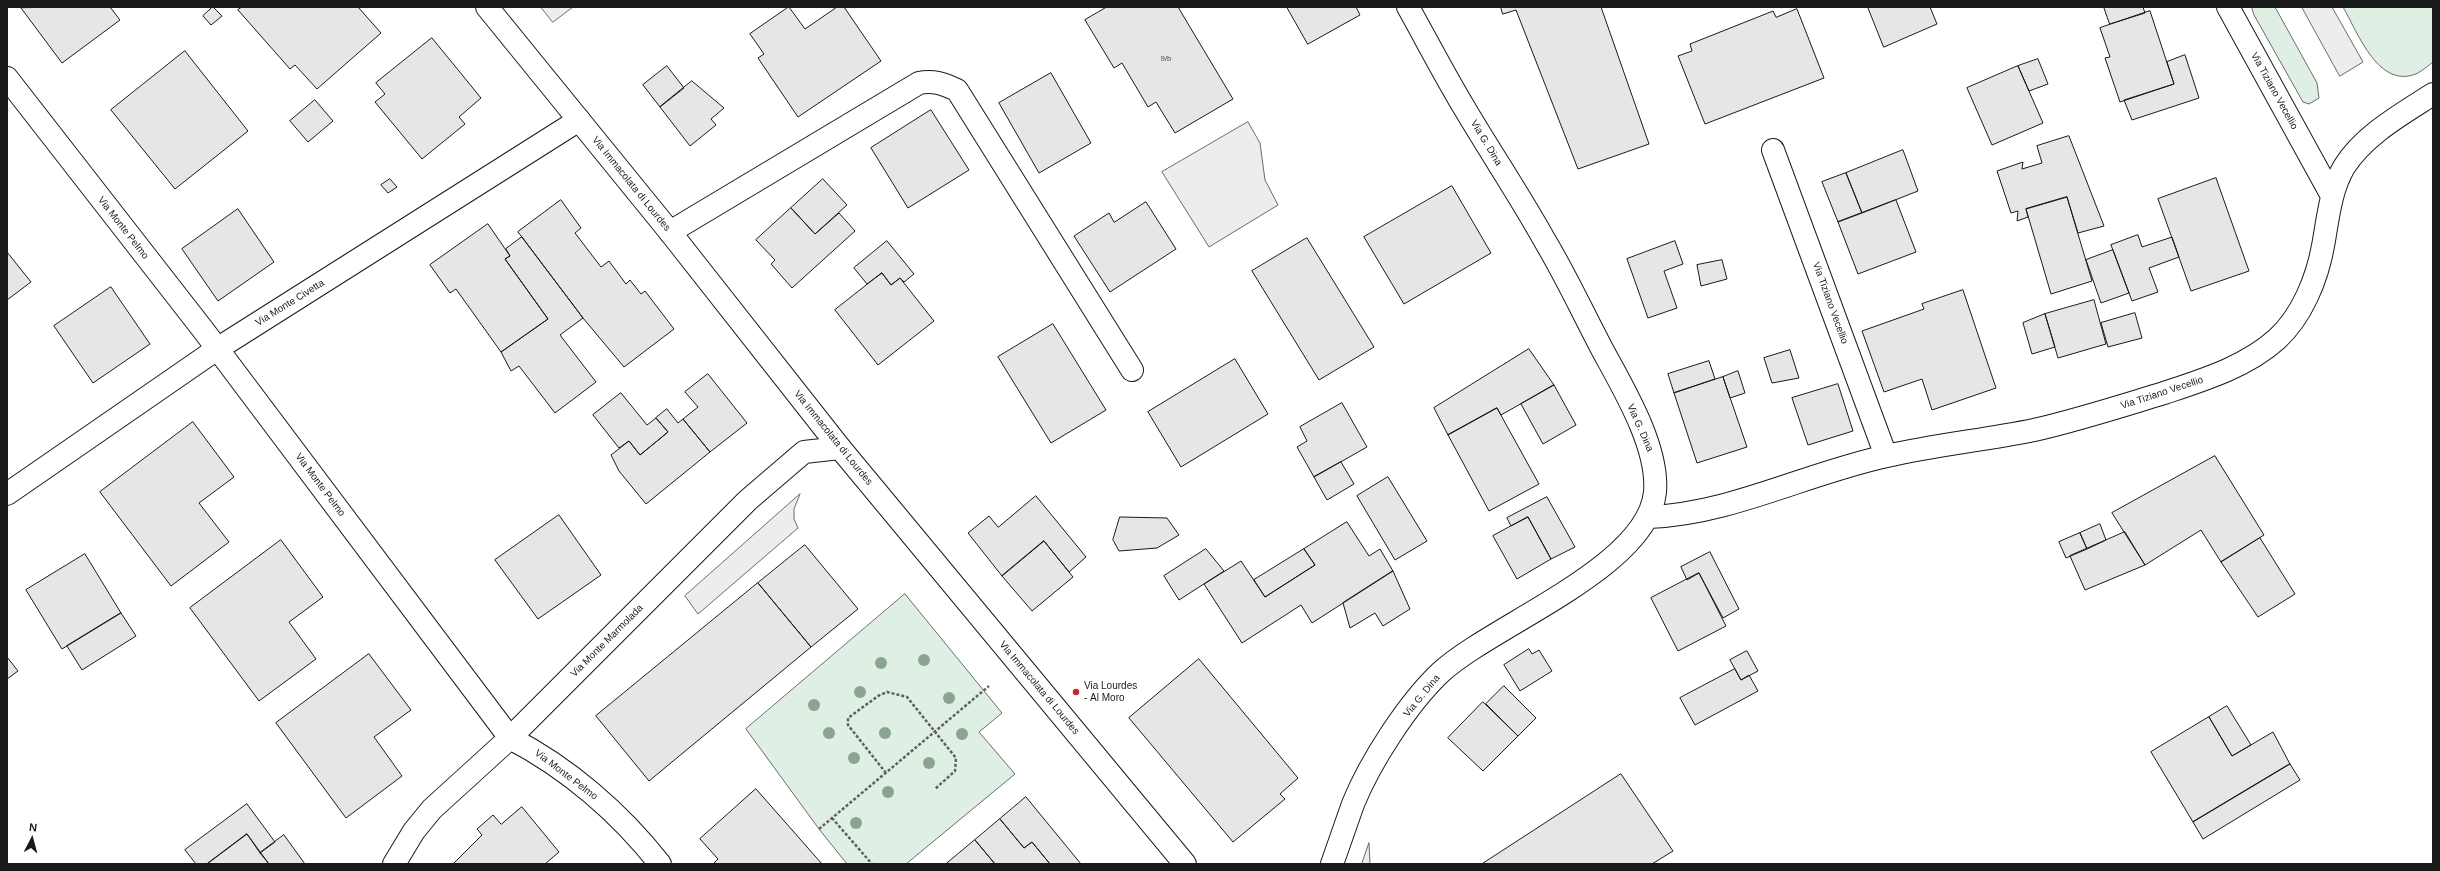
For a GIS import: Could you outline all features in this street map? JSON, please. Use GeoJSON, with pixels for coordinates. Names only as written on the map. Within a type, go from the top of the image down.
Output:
{"type":"FeatureCollection","features":[{"type":"Feature","properties":{"kind":"street","name":"Via Immacolata di Lourdes"},"geometry":{"type":"LineString","coordinates":[[487,7],[670,232],[840,448],[1185,864]]}},
{"type":"Feature","properties":{"kind":"street","name":"Via G. Dina"},"geometry":{"type":"LineString","coordinates":[[1332,864],[1354,802],[1369,772],[1391,735],[1441,672],[1474,647],[1587,578],[1617,553],[1642,528],[1649,517],[1655,491],[1655,474],[1647,441],[1546,242],[1464,107],[1408,7]]}},
{"type":"Feature","properties":{"kind":"street","name":"Via Tiziano Vecellio"},"geometry":{"type":"LineString","coordinates":[[2228,7],[2332,196]]}},
{"type":"Feature","properties":{"kind":"street","name":"Via Monte Pelmo"},"geometry":{"type":"LineString","coordinates":[[7,78],[217,349],[510,738],[549,760],[599,800],[642,841],[660,864]]}},
{"type":"Feature","properties":{"kind":"street"},"geometry":{"type":"LineString","coordinates":[[670,232],[919,83],[931,81],[943,84],[957,90],[1132,370]]}},
{"type":"Feature","properties":{"kind":"street","name":"Via Tiziano Vecellio"},"geometry":{"type":"LineString","coordinates":[[1649,517],[1674,516],[1707,510],[1886,456],[2080,419],[2203,380],[2235,367],[2276,340],[2290,325],[2305,300],[2317,268],[2336,182],[2351,157],[2392,120],[2433,94]]}},
{"type":"Feature","properties":{"kind":"street","name":"Via Monte Civetta"},"geometry":{"type":"LineString","coordinates":[[7,494],[217,349],[579,120]]}},
{"type":"Feature","properties":{"kind":"street","name":"Via Tiziano Vecellio"},"geometry":{"type":"LineString","coordinates":[[1773,150],[1886,456]]}},
{"type":"Feature","properties":{"kind":"street","name":"Via Monte Marmolada"},"geometry":{"type":"LineString","coordinates":[[394,864],[414,831],[432,809],[510,738],[748,500],[804,452],[840,448]]}},
{"type":"Feature","properties":{"kind":"path"},"geometry":{"type":"LineString","coordinates":[[818,829],[989,686]]}},
{"type":"Feature","properties":{"kind":"path"},"geometry":{"type":"LineString","coordinates":[[886,773],[848,725],[848,718],[878,696],[887,692],[907,697],[956,758],[957,764],[955,771],[935,789]]}},
{"type":"Feature","properties":{"kind":"path"},"geometry":{"type":"LineString","coordinates":[[832,818],[872,864]]}},
{"type":"Feature","properties":{"kind":"green space"},"geometry":{"type":"Polygon","coordinates":[[[2252,7],[2275,7],[2317,83],[2319,98],[2309,104],[2303,102],[2254,15],[2252,7]]]}},
{"type":"Feature","properties":{"kind":"green space"},"geometry":{"type":"Polygon","coordinates":[[[2343,7],[2433,7],[2433,62],[2418,73],[2404,76],[2392,74],[2381,67],[2363,44],[2343,7]]]}},
{"type":"Feature","properties":{"kind":"green space"},"geometry":{"type":"Polygon","coordinates":[[[905,594],[1002,713],[979,732],[1015,774],[906,864],[847,864],[819,829],[746,729],[905,594]]]}},
{"type":"Feature","properties":{"kind":"shaded area"},"geometry":{"type":"Polygon","coordinates":[[[541,7],[573,7],[553,22],[541,7]]]}},
{"type":"Feature","properties":{"kind":"shaded area"},"geometry":{"type":"Polygon","coordinates":[[[2302,7],[2332,7],[2363,62],[2340,76],[2302,7]]]}},
{"type":"Feature","properties":{"kind":"shaded area"},"geometry":{"type":"Polygon","coordinates":[[[1248,122],[1260,143],[1265,180],[1278,205],[1209,247],[1162,172],[1248,122]]]}},
{"type":"Feature","properties":{"kind":"shaded area"},"geometry":{"type":"Polygon","coordinates":[[[800,494],[794,509],[794,519],[798,528],[698,614],[685,596],[800,494]]]}},
{"type":"Feature","properties":{"kind":"shaded area"},"geometry":{"type":"Polygon","coordinates":[[[1369,843],[1370,864],[1362,864],[1369,843]]]}},
{"type":"Feature","properties":{"kind":"building"},"geometry":{"type":"Polygon","coordinates":[[[110,7],[120,20],[62,63],[21,8],[110,7]]]}},
{"type":"Feature","properties":{"kind":"building"},"geometry":{"type":"Polygon","coordinates":[[[213,7],[222,16],[211,25],[203,16],[213,7]]]}},
{"type":"Feature","properties":{"kind":"building"},"geometry":{"type":"Polygon","coordinates":[[[242,7],[358,7],[381,33],[317,89],[295,65],[290,69],[238,10],[242,7]]]}},
{"type":"Feature","properties":{"kind":"building"},"geometry":{"type":"Polygon","coordinates":[[[789,7],[805,29],[837,7],[844,7],[881,61],[798,117],[758,58],[764,54],[750,34],[789,7]]]}},
{"type":"Feature","properties":{"kind":"building"},"geometry":{"type":"Polygon","coordinates":[[[1107,7],[1178,7],[1233,99],[1175,133],[1156,102],[1148,107],[1122,63],[1114,68],[1085,20],[1107,7]]]}},
{"type":"Feature","properties":{"kind":"building"},"geometry":{"type":"Polygon","coordinates":[[[1287,7],[1356,7],[1360,15],[1308,44],[1287,7]]]}},
{"type":"Feature","properties":{"kind":"building"},"geometry":{"type":"Polygon","coordinates":[[[1501,7],[1601,7],[1649,144],[1578,169],[1516,10],[1503,14],[1501,7]]]}},
{"type":"Feature","properties":{"kind":"building"},"geometry":{"type":"Polygon","coordinates":[[[1868,7],[1930,7],[1937,24],[1884,47],[1868,7]]]}},
{"type":"Feature","properties":{"kind":"building"},"geometry":{"type":"Polygon","coordinates":[[[2104,7],[2143,7],[2145,13],[2110,24],[2104,7]]]}},
{"type":"Feature","properties":{"kind":"building"},"geometry":{"type":"Polygon","coordinates":[[[1797,9],[1824,78],[1705,124],[1678,56],[1692,51],[1690,44],[1773,11],[1776,17],[1797,9]]]}},
{"type":"Feature","properties":{"kind":"building"},"geometry":{"type":"Polygon","coordinates":[[[2150,11],[2174,84],[2120,102],[2105,58],[2110,57],[2100,28],[2150,11]]]}},
{"type":"Feature","properties":{"kind":"building"},"geometry":{"type":"Polygon","coordinates":[[[432,38],[481,98],[459,117],[465,124],[422,159],[375,102],[385,94],[376,83],[432,38]]]}},
{"type":"Feature","properties":{"kind":"building"},"geometry":{"type":"Polygon","coordinates":[[[185,51],[248,131],[175,189],[111,110],[185,51]]]}},
{"type":"Feature","properties":{"kind":"building"},"geometry":{"type":"Polygon","coordinates":[[[2185,55],[2199,98],[2132,120],[2124,100],[2174,84],[2167,62],[2185,55]]]}},
{"type":"Feature","properties":{"kind":"building"},"geometry":{"type":"Polygon","coordinates":[[[2038,59],[2048,84],[2029,91],[2018,66],[2038,59]]]}},
{"type":"Feature","properties":{"kind":"building"},"geometry":{"type":"Polygon","coordinates":[[[667,66],[684,88],[660,107],[643,85],[667,66]]]}},
{"type":"Feature","properties":{"kind":"building"},"geometry":{"type":"Polygon","coordinates":[[[2018,66],[2043,123],[1992,145],[1967,88],[2018,66]]]}},
{"type":"Feature","properties":{"kind":"building"},"geometry":{"type":"Polygon","coordinates":[[[1051,73],[1091,143],[1039,173],[999,103],[1051,73]]]}},
{"type":"Feature","properties":{"kind":"building"},"geometry":{"type":"Polygon","coordinates":[[[692,81],[724,108],[711,119],[716,125],[690,146],[660,107],[692,81]]]}},
{"type":"Feature","properties":{"kind":"building"},"geometry":{"type":"Polygon","coordinates":[[[315,100],[333,121],[308,142],[290,121],[315,100]]]}},
{"type":"Feature","properties":{"kind":"building"},"geometry":{"type":"Polygon","coordinates":[[[931,110],[969,170],[908,208],[871,148],[931,110]]]}},
{"type":"Feature","properties":{"kind":"building"},"geometry":{"type":"Polygon","coordinates":[[[2069,136],[2104,226],[2078,233],[2067,197],[2026,209],[2028,217],[2017,221],[2018,211],[2011,213],[1997,171],[2023,162],[2022,169],[2042,163],[2037,146],[2069,136]]]}},
{"type":"Feature","properties":{"kind":"building"},"geometry":{"type":"Polygon","coordinates":[[[1903,150],[1918,191],[1862,213],[1846,173],[1903,150]]]}},
{"type":"Feature","properties":{"kind":"building"},"geometry":{"type":"Polygon","coordinates":[[[1846,173],[1862,213],[1838,222],[1822,182],[1846,173]]]}},
{"type":"Feature","properties":{"kind":"building"},"geometry":{"type":"Polygon","coordinates":[[[2216,178],[2249,271],[2191,291],[2158,199],[2216,178]]]}},
{"type":"Feature","properties":{"kind":"building"},"geometry":{"type":"Polygon","coordinates":[[[390,179],[397,187],[388,193],[381,185],[390,179]]]}},
{"type":"Feature","properties":{"kind":"building"},"geometry":{"type":"Polygon","coordinates":[[[823,179],[847,205],[815,234],[791,208],[823,179]]]}},
{"type":"Feature","properties":{"kind":"building"},"geometry":{"type":"Polygon","coordinates":[[[1452,186],[1491,253],[1404,304],[1364,237],[1452,186]]]}},
{"type":"Feature","properties":{"kind":"building"},"geometry":{"type":"Polygon","coordinates":[[[2067,197],[2092,281],[2051,294],[2026,209],[2067,197]]]}},
{"type":"Feature","properties":{"kind":"building"},"geometry":{"type":"Polygon","coordinates":[[[561,200],[581,228],[575,233],[601,267],[609,261],[626,284],[630,280],[641,294],[645,291],[674,329],[624,367],[583,318],[518,232],[561,200]]]}},
{"type":"Feature","properties":{"kind":"building"},"geometry":{"type":"Polygon","coordinates":[[[1896,200],[1916,252],[1858,274],[1838,222],[1896,200]]]}},
{"type":"Feature","properties":{"kind":"building"},"geometry":{"type":"Polygon","coordinates":[[[1146,202],[1176,249],[1110,292],[1074,236],[1109,213],[1114,222],[1146,202]]]}},
{"type":"Feature","properties":{"kind":"building"},"geometry":{"type":"Polygon","coordinates":[[[791,208],[815,234],[839,213],[855,231],[792,288],[771,264],[775,260],[756,240],[791,208]]]}},
{"type":"Feature","properties":{"kind":"building"},"geometry":{"type":"Polygon","coordinates":[[[238,209],[274,262],[218,301],[182,249],[238,209]]]}},
{"type":"Feature","properties":{"kind":"building"},"geometry":{"type":"Polygon","coordinates":[[[488,224],[510,256],[505,259],[548,319],[501,352],[456,289],[450,293],[430,265],[488,224]]]}},
{"type":"Feature","properties":{"kind":"building"},"geometry":{"type":"Polygon","coordinates":[[[2138,235],[2142,247],[2172,237],[2179,257],[2149,268],[2158,292],[2132,301],[2111,245],[2138,235]]]}},
{"type":"Feature","properties":{"kind":"building"},"geometry":{"type":"Polygon","coordinates":[[[522,237],[583,318],[560,335],[596,382],[555,413],[519,366],[511,371],[501,352],[548,319],[505,259],[510,256],[506,249],[522,237]]]}},
{"type":"Feature","properties":{"kind":"building"},"geometry":{"type":"Polygon","coordinates":[[[1307,238],[1374,347],[1319,380],[1252,271],[1307,238]]]}},
{"type":"Feature","properties":{"kind":"building"},"geometry":{"type":"Polygon","coordinates":[[[887,241],[914,274],[904,282],[900,278],[891,285],[882,273],[867,284],[854,268],[887,241]]]}},
{"type":"Feature","properties":{"kind":"building"},"geometry":{"type":"Polygon","coordinates":[[[1675,241],[1683,264],[1664,271],[1677,308],[1648,318],[1627,259],[1675,241]]]}},
{"type":"Feature","properties":{"kind":"building"},"geometry":{"type":"Polygon","coordinates":[[[2113,250],[2129,293],[2101,303],[2086,260],[2113,250]]]}},
{"type":"Feature","properties":{"kind":"building"},"geometry":{"type":"Polygon","coordinates":[[[7,252],[31,282],[7,300],[7,252]]]}},
{"type":"Feature","properties":{"kind":"building"},"geometry":{"type":"Polygon","coordinates":[[[1722,260],[1727,279],[1701,286],[1697,265],[1722,260]]]}},
{"type":"Feature","properties":{"kind":"building"},"geometry":{"type":"Polygon","coordinates":[[[882,273],[891,285],[900,278],[934,321],[878,365],[835,310],[882,273]]]}},
{"type":"Feature","properties":{"kind":"building"},"geometry":{"type":"Polygon","coordinates":[[[111,287],[150,344],[93,383],[54,326],[111,287]]]}},
{"type":"Feature","properties":{"kind":"building"},"geometry":{"type":"Polygon","coordinates":[[[1963,290],[1996,388],[1932,410],[1922,379],[1884,392],[1862,331],[1924,309],[1922,304],[1963,290]]]}},
{"type":"Feature","properties":{"kind":"building"},"geometry":{"type":"Polygon","coordinates":[[[2094,300],[2106,344],[2058,358],[2045,314],[2094,300]]]}},
{"type":"Feature","properties":{"kind":"building"},"geometry":{"type":"Polygon","coordinates":[[[2135,313],[2142,338],[2108,347],[2101,323],[2135,313]]]}},
{"type":"Feature","properties":{"kind":"building"},"geometry":{"type":"Polygon","coordinates":[[[2045,314],[2055,347],[2032,354],[2023,323],[2045,314]]]}},
{"type":"Feature","properties":{"kind":"building"},"geometry":{"type":"Polygon","coordinates":[[[1053,324],[1106,410],[1051,443],[998,357],[1053,324]]]}},
{"type":"Feature","properties":{"kind":"building"},"geometry":{"type":"Polygon","coordinates":[[[1529,349],[1554,385],[1501,415],[1497,408],[1448,435],[1434,408],[1529,349]]]}},
{"type":"Feature","properties":{"kind":"building"},"geometry":{"type":"Polygon","coordinates":[[[1790,350],[1799,378],[1772,383],[1764,358],[1790,350]]]}},
{"type":"Feature","properties":{"kind":"building"},"geometry":{"type":"Polygon","coordinates":[[[1235,359],[1268,414],[1181,467],[1148,412],[1235,359]]]}},
{"type":"Feature","properties":{"kind":"building"},"geometry":{"type":"Polygon","coordinates":[[[1709,361],[1715,379],[1674,393],[1668,374],[1709,361]]]}},
{"type":"Feature","properties":{"kind":"building"},"geometry":{"type":"Polygon","coordinates":[[[1738,371],[1745,393],[1730,398],[1723,377],[1738,371]]]}},
{"type":"Feature","properties":{"kind":"building"},"geometry":{"type":"Polygon","coordinates":[[[708,374],[747,423],[710,452],[683,419],[698,407],[685,392],[708,374]]]}},
{"type":"Feature","properties":{"kind":"building"},"geometry":{"type":"Polygon","coordinates":[[[1723,377],[1747,447],[1697,463],[1674,393],[1723,377]]]}},
{"type":"Feature","properties":{"kind":"building"},"geometry":{"type":"Polygon","coordinates":[[[1838,384],[1853,431],[1808,445],[1792,398],[1838,384]]]}},
{"type":"Feature","properties":{"kind":"building"},"geometry":{"type":"Polygon","coordinates":[[[1554,385],[1576,425],[1543,444],[1521,404],[1554,385]]]}},
{"type":"Feature","properties":{"kind":"building"},"geometry":{"type":"Polygon","coordinates":[[[621,393],[647,425],[656,418],[668,432],[640,455],[629,441],[619,448],[593,415],[621,393]]]}},
{"type":"Feature","properties":{"kind":"building"},"geometry":{"type":"Polygon","coordinates":[[[1342,403],[1367,447],[1314,477],[1297,447],[1307,441],[1300,427],[1342,403]]]}},
{"type":"Feature","properties":{"kind":"building"},"geometry":{"type":"Polygon","coordinates":[[[1497,408],[1539,484],[1489,511],[1448,435],[1497,408]]]}},
{"type":"Feature","properties":{"kind":"building"},"geometry":{"type":"Polygon","coordinates":[[[667,409],[678,423],[683,419],[710,452],[646,504],[619,471],[611,455],[629,441],[640,455],[668,432],[656,418],[667,409]]]}},
{"type":"Feature","properties":{"kind":"building"},"geometry":{"type":"Polygon","coordinates":[[[193,422],[234,477],[199,503],[229,542],[171,586],[100,492],[193,422]]]}},
{"type":"Feature","properties":{"kind":"building"},"geometry":{"type":"Polygon","coordinates":[[[2215,456],[2264,535],[2221,562],[2201,530],[2145,565],[2112,513],[2215,456]]]}},
{"type":"Feature","properties":{"kind":"building"},"geometry":{"type":"Polygon","coordinates":[[[1341,462],[1354,484],[1327,500],[1314,477],[1341,462]]]}},
{"type":"Feature","properties":{"kind":"building"},"geometry":{"type":"Polygon","coordinates":[[[1388,477],[1427,541],[1395,560],[1357,496],[1388,477]]]}},
{"type":"Feature","properties":{"kind":"building"},"geometry":{"type":"Polygon","coordinates":[[[1036,496],[1086,557],[1069,572],[1044,541],[1002,576],[968,533],[989,516],[998,527],[1036,496]]]}},
{"type":"Feature","properties":{"kind":"building"},"geometry":{"type":"Polygon","coordinates":[[[1547,497],[1575,547],[1551,559],[1528,517],[1511,526],[1507,518],[1547,497]]]}},
{"type":"Feature","properties":{"kind":"building"},"geometry":{"type":"Polygon","coordinates":[[[559,515],[601,575],[538,619],[495,560],[559,515]]]}},
{"type":"Feature","properties":{"kind":"building"},"geometry":{"type":"Polygon","coordinates":[[[1120,517],[1167,518],[1179,535],[1157,548],[1119,551],[1113,540],[1120,517]]]}},
{"type":"Feature","properties":{"kind":"building"},"geometry":{"type":"Polygon","coordinates":[[[1528,517],[1551,559],[1517,579],[1493,536],[1528,517]]]}},
{"type":"Feature","properties":{"kind":"building"},"geometry":{"type":"Polygon","coordinates":[[[1347,522],[1369,556],[1380,549],[1393,571],[1312,623],[1301,605],[1242,643],[1204,584],[1241,561],[1265,597],[1315,565],[1304,549],[1347,522]]]}},
{"type":"Feature","properties":{"kind":"building"},"geometry":{"type":"Polygon","coordinates":[[[2100,524],[2106,540],[2087,549],[2080,533],[2100,524]]]}},
{"type":"Feature","properties":{"kind":"building"},"geometry":{"type":"Polygon","coordinates":[[[2125,532],[2145,565],[2085,590],[2070,556],[2125,532]]]}},
{"type":"Feature","properties":{"kind":"building"},"geometry":{"type":"Polygon","coordinates":[[[2080,533],[2087,549],[2066,558],[2059,542],[2080,533]]]}},
{"type":"Feature","properties":{"kind":"building"},"geometry":{"type":"Polygon","coordinates":[[[2260,538],[2295,594],[2258,617],[2221,562],[2260,538]]]}},
{"type":"Feature","properties":{"kind":"building"},"geometry":{"type":"Polygon","coordinates":[[[281,540],[323,597],[289,622],[316,659],[259,701],[190,608],[281,540]]]}},
{"type":"Feature","properties":{"kind":"building"},"geometry":{"type":"Polygon","coordinates":[[[1044,541],[1073,577],[1032,611],[1002,576],[1044,541]]]}},
{"type":"Feature","properties":{"kind":"building"},"geometry":{"type":"Polygon","coordinates":[[[805,545],[858,609],[811,647],[758,583],[805,545]]]}},
{"type":"Feature","properties":{"kind":"building"},"geometry":{"type":"Polygon","coordinates":[[[1206,549],[1224,571],[1179,600],[1164,576],[1206,549]]]}},
{"type":"Feature","properties":{"kind":"building"},"geometry":{"type":"Polygon","coordinates":[[[1304,549],[1315,565],[1265,597],[1254,580],[1304,549]]]}},
{"type":"Feature","properties":{"kind":"building"},"geometry":{"type":"Polygon","coordinates":[[[1710,552],[1739,609],[1723,618],[1699,573],[1687,580],[1681,567],[1710,552]]]}},
{"type":"Feature","properties":{"kind":"building"},"geometry":{"type":"Polygon","coordinates":[[[85,554],[121,613],[62,649],[26,590],[85,554]]]}},
{"type":"Feature","properties":{"kind":"building"},"geometry":{"type":"Polygon","coordinates":[[[1393,571],[1410,609],[1383,626],[1375,613],[1350,628],[1343,603],[1393,571]]]}},
{"type":"Feature","properties":{"kind":"building"},"geometry":{"type":"Polygon","coordinates":[[[1699,573],[1726,626],[1678,651],[1651,598],[1699,573]]]}},
{"type":"Feature","properties":{"kind":"building"},"geometry":{"type":"Polygon","coordinates":[[[758,583],[811,647],[649,781],[596,716],[758,583]]]}},
{"type":"Feature","properties":{"kind":"building"},"geometry":{"type":"Polygon","coordinates":[[[121,613],[136,636],[82,670],[67,646],[121,613]]]}},
{"type":"Feature","properties":{"kind":"building"},"geometry":{"type":"Polygon","coordinates":[[[1529,649],[1532,654],[1539,650],[1552,671],[1520,691],[1504,665],[1529,649]]]}},
{"type":"Feature","properties":{"kind":"building"},"geometry":{"type":"Polygon","coordinates":[[[1747,651],[1758,671],[1741,680],[1730,660],[1747,651]]]}},
{"type":"Feature","properties":{"kind":"building"},"geometry":{"type":"Polygon","coordinates":[[[369,654],[411,710],[374,737],[402,776],[346,818],[276,723],[369,654]]]}},
{"type":"Feature","properties":{"kind":"building"},"geometry":{"type":"Polygon","coordinates":[[[7,657],[18,671],[7,679],[7,657]]]}},
{"type":"Feature","properties":{"kind":"building"},"geometry":{"type":"Polygon","coordinates":[[[1199,659],[1298,778],[1280,794],[1285,799],[1233,842],[1129,718],[1199,659]]]}},
{"type":"Feature","properties":{"kind":"building"},"geometry":{"type":"Polygon","coordinates":[[[1735,669],[1741,680],[1749,675],[1758,691],[1695,725],[1680,698],[1735,669]]]}},
{"type":"Feature","properties":{"kind":"building"},"geometry":{"type":"Polygon","coordinates":[[[1504,686],[1536,718],[1518,736],[1486,704],[1504,686]]]}},
{"type":"Feature","properties":{"kind":"building"},"geometry":{"type":"Polygon","coordinates":[[[1483,702],[1518,736],[1483,771],[1448,738],[1483,702]]]}},
{"type":"Feature","properties":{"kind":"building"},"geometry":{"type":"Polygon","coordinates":[[[2227,706],[2251,745],[2232,756],[2209,717],[2227,706]]]}},
{"type":"Feature","properties":{"kind":"building"},"geometry":{"type":"Polygon","coordinates":[[[2209,717],[2232,756],[2273,732],[2290,764],[2193,822],[2151,752],[2209,717]]]}},
{"type":"Feature","properties":{"kind":"building"},"geometry":{"type":"Polygon","coordinates":[[[2290,764],[2300,780],[2203,839],[2193,822],[2290,764]]]}},
{"type":"Feature","properties":{"kind":"building"},"geometry":{"type":"Polygon","coordinates":[[[1621,774],[1673,851],[1652,864],[1482,864],[1621,774]]]}},
{"type":"Feature","properties":{"kind":"building"},"geometry":{"type":"Polygon","coordinates":[[[756,789],[822,864],[713,864],[718,859],[700,839],[756,789]]]}},
{"type":"Feature","properties":{"kind":"building"},"geometry":{"type":"Polygon","coordinates":[[[1026,797],[1081,864],[1050,864],[1032,842],[1024,848],[1000,819],[1026,797]]]}},
{"type":"Feature","properties":{"kind":"building"},"geometry":{"type":"Polygon","coordinates":[[[247,804],[275,842],[260,853],[247,834],[207,864],[196,864],[185,850],[247,804]]]}},
{"type":"Feature","properties":{"kind":"building"},"geometry":{"type":"Polygon","coordinates":[[[522,807],[559,852],[545,864],[453,864],[482,835],[477,829],[493,815],[501,824],[522,807]]]}},
{"type":"Feature","properties":{"kind":"building"},"geometry":{"type":"Polygon","coordinates":[[[1000,819],[1024,848],[1032,842],[1050,864],[995,864],[975,840],[1000,819]]]}},
{"type":"Feature","properties":{"kind":"building"},"geometry":{"type":"Polygon","coordinates":[[[247,834],[269,864],[207,864],[247,834]]]}},
{"type":"Feature","properties":{"kind":"building"},"geometry":{"type":"Polygon","coordinates":[[[284,835],[305,864],[269,864],[260,853],[284,835]]]}},
{"type":"Feature","properties":{"kind":"building"},"geometry":{"type":"Polygon","coordinates":[[[975,840],[995,864],[946,864],[975,840]]]}},
{"type":"Feature","properties":{"kind":"place","name":"Via Lourdes - Al Moro"},"geometry":{"type":"Point","coordinates":[1076,692]}}]}
